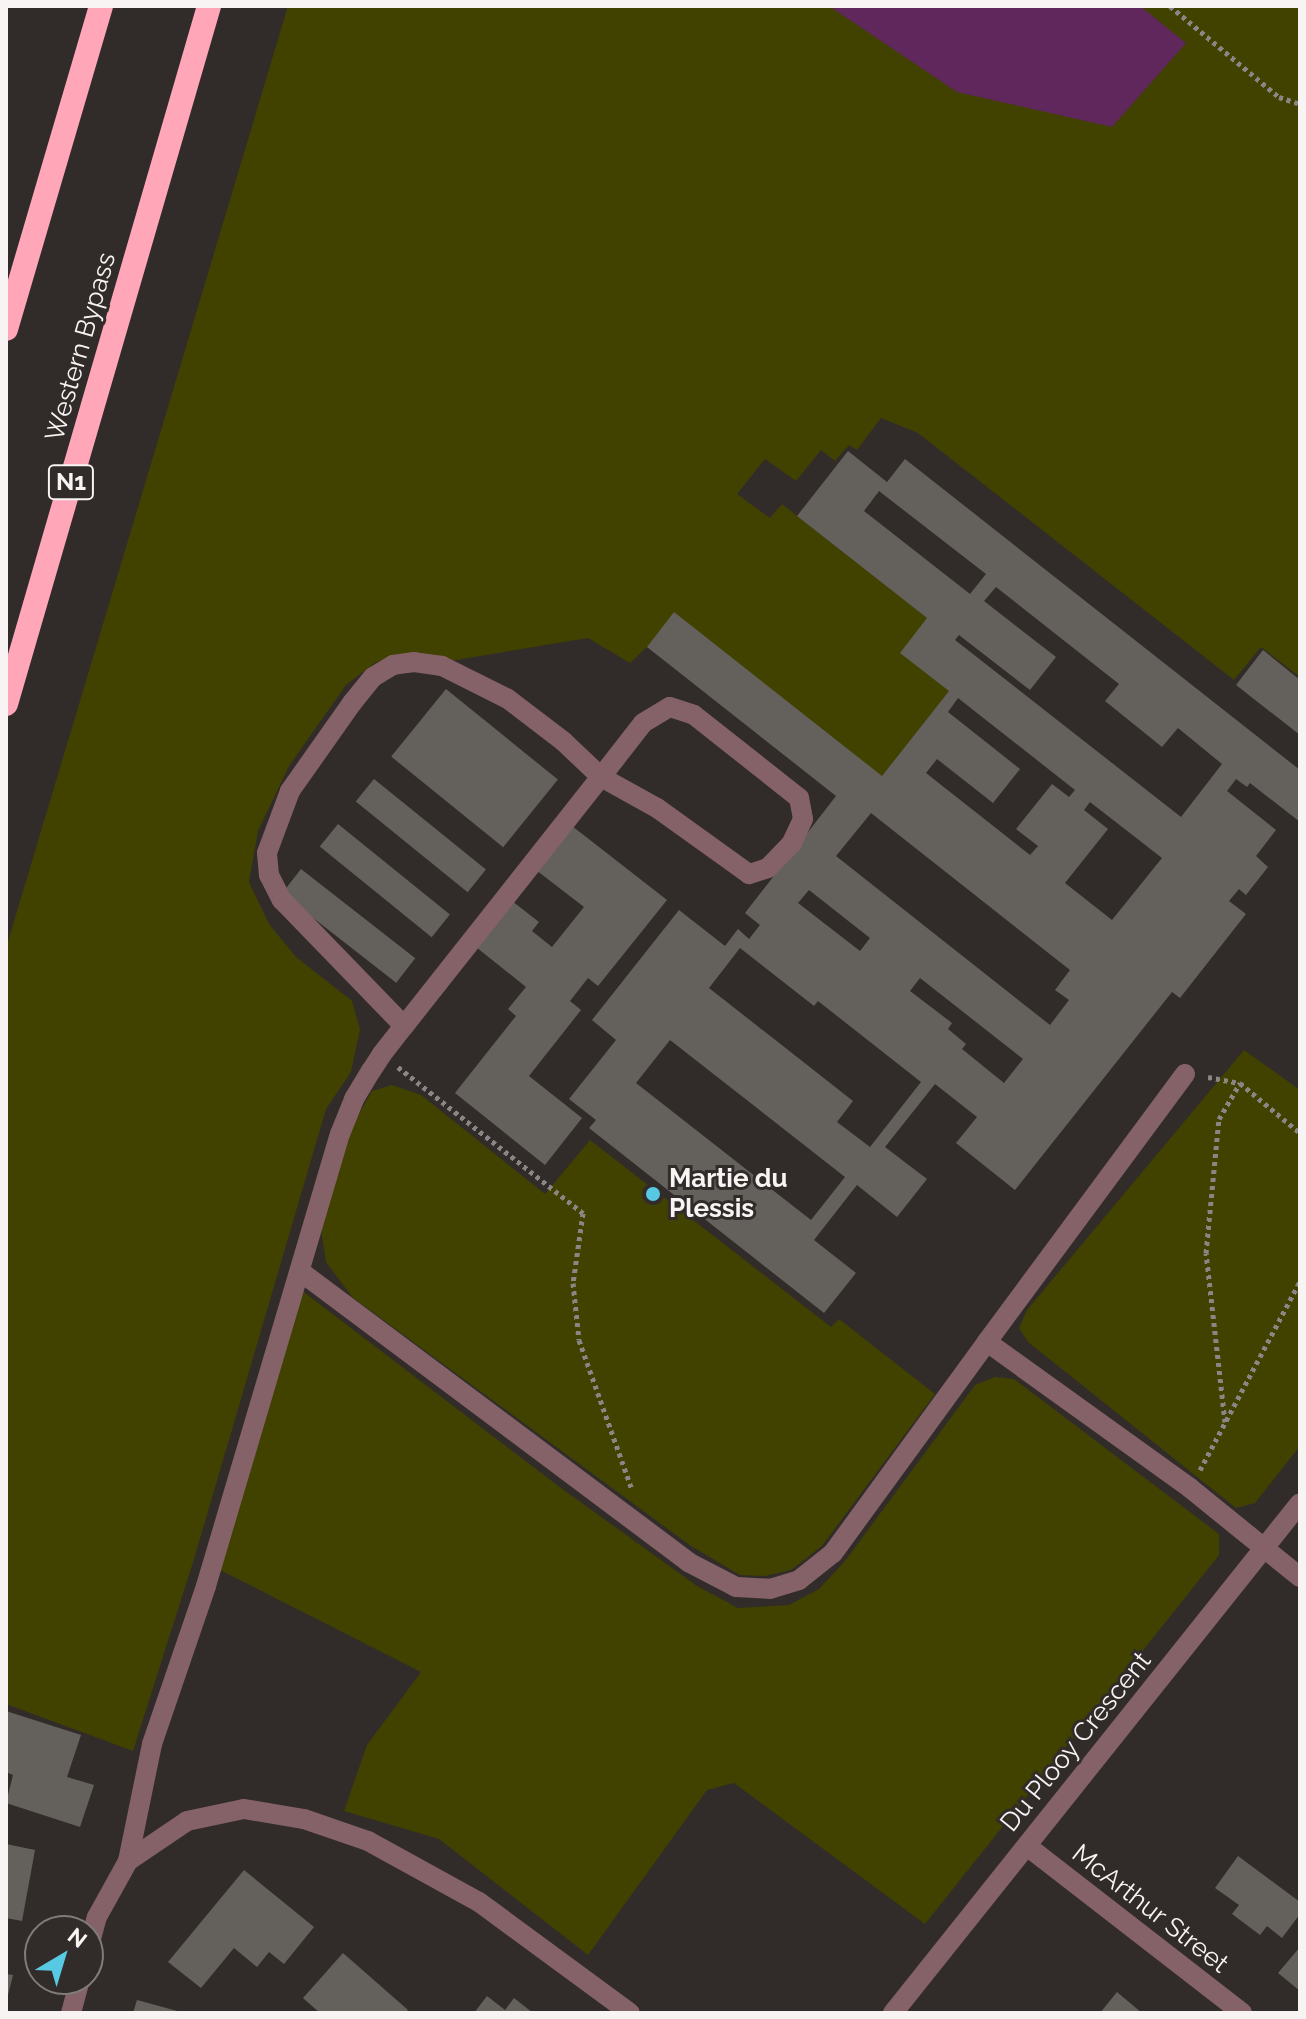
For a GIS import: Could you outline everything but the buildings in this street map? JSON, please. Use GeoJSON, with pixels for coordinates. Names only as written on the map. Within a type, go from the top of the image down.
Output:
{"type":"FeatureCollection","features":[{"type":"Feature","properties":{"kind":"highway"},"geometry":{"type":"LineString","coordinates":[[6,329],[101,6]]}},
{"type":"Feature","properties":{"kind":"highway","name":"Western Bypass"},"geometry":{"type":"LineString","coordinates":[[6,704],[209,6]]}},
{"type":"Feature","properties":{"kind":"street"},"geometry":{"type":"LineString","coordinates":[[98,1915],[128,1861],[152,1744],[206,1586],[340,1134],[354,1099],[382,1054],[601,777],[643,723],[670,707],[694,715],[799,798],[803,819],[792,843],[768,868],[749,874],[657,808],[601,777],[508,699],[442,666],[414,662],[393,665],[373,677],[290,791],[267,853],[269,875],[282,900],[298,920],[404,1026]]}},
{"type":"Feature","properties":{"kind":"street"},"geometry":{"type":"LineString","coordinates":[[301,1272],[688,1562],[736,1587],[770,1589],[799,1580],[833,1553],[1185,1074]]}},
{"type":"Feature","properties":{"kind":"street"},"geometry":{"type":"LineString","coordinates":[[987,1342],[1190,1488],[1300,1577]]}},
{"type":"Feature","properties":{"kind":"street","name":"Du Plooy Crescent"},"geometry":{"type":"LineString","coordinates":[[893,2013],[1300,1503]]}},
{"type":"Feature","properties":{"kind":"street"},"geometry":{"type":"LineString","coordinates":[[128,1861],[187,1821],[244,1809],[304,1819],[368,1841],[479,1902],[630,2013]]}},
{"type":"Feature","properties":{"kind":"street","name":"McArthur Street"},"geometry":{"type":"LineString","coordinates":[[1027,1846],[1242,2013]]}},
{"type":"Feature","properties":{"kind":"path"},"geometry":{"type":"LineString","coordinates":[[1170,6],[1279,97],[1300,104]]}},
{"type":"Feature","properties":{"kind":"path"},"geometry":{"type":"LineString","coordinates":[[382,1054],[583,1213],[573,1283],[579,1340],[647,1532]]}},
{"type":"Feature","properties":{"kind":"path"},"geometry":{"type":"LineString","coordinates":[[1185,1074],[1240,1083],[1300,1133]]}},
{"type":"Feature","properties":{"kind":"path"},"geometry":{"type":"LineString","coordinates":[[1225,1422],[1206,1253],[1219,1119],[1240,1083]]}},
{"type":"Feature","properties":{"kind":"path"},"geometry":{"type":"LineString","coordinates":[[1190,1488],[1300,1281]]}},
{"type":"Feature","properties":{"kind":"shaded area"},"geometry":{"type":"Polygon","coordinates":[[[288,6],[1300,6],[1300,677],[1261,647],[1234,680],[918,433],[881,418],[857,450],[849,445],[835,461],[821,450],[796,481],[765,459],[737,494],[770,518],[782,504],[927,618],[949,691],[882,776],[647,647],[630,663],[588,638],[444,662],[410,653],[376,662],[346,685],[289,766],[258,831],[249,882],[269,924],[296,957],[352,1001],[360,1029],[351,1072],[326,1109],[194,1559],[133,1751],[6,1704],[6,948],[288,6]]]}},
{"type":"Feature","properties":{"kind":"shaded area"},"geometry":{"type":"Polygon","coordinates":[[[829,6],[1140,6],[1186,43],[1112,127],[957,92],[829,6]]]}},
{"type":"Feature","properties":{"kind":"shaded area"},"geometry":{"type":"Polygon","coordinates":[[[1244,1050],[1300,1090],[1300,1446],[1255,1503],[1236,1508],[1028,1342],[1019,1328],[1027,1310],[1244,1050]]]}},
{"type":"Feature","properties":{"kind":"shaded area"},"geometry":{"type":"Polygon","coordinates":[[[392,1085],[421,1095],[545,1194],[590,1140],[831,1327],[839,1319],[935,1394],[822,1546],[791,1570],[765,1576],[740,1575],[691,1546],[352,1297],[326,1262],[321,1230],[352,1126],[372,1091],[392,1085]]]}},
{"type":"Feature","properties":{"kind":"shaded area"},"geometry":{"type":"Polygon","coordinates":[[[301,1290],[561,1488],[697,1586],[738,1608],[789,1605],[819,1589],[845,1561],[975,1385],[995,1377],[1014,1379],[1219,1534],[1219,1555],[925,1924],[734,1783],[707,1790],[588,1955],[439,1839],[344,1811],[367,1745],[421,1672],[220,1570],[301,1290]]]}},
{"type":"Feature","properties":{"kind":"place","name":"Martie du Plessis"},"geometry":{"type":"Point","coordinates":[653,1194]}}]}
